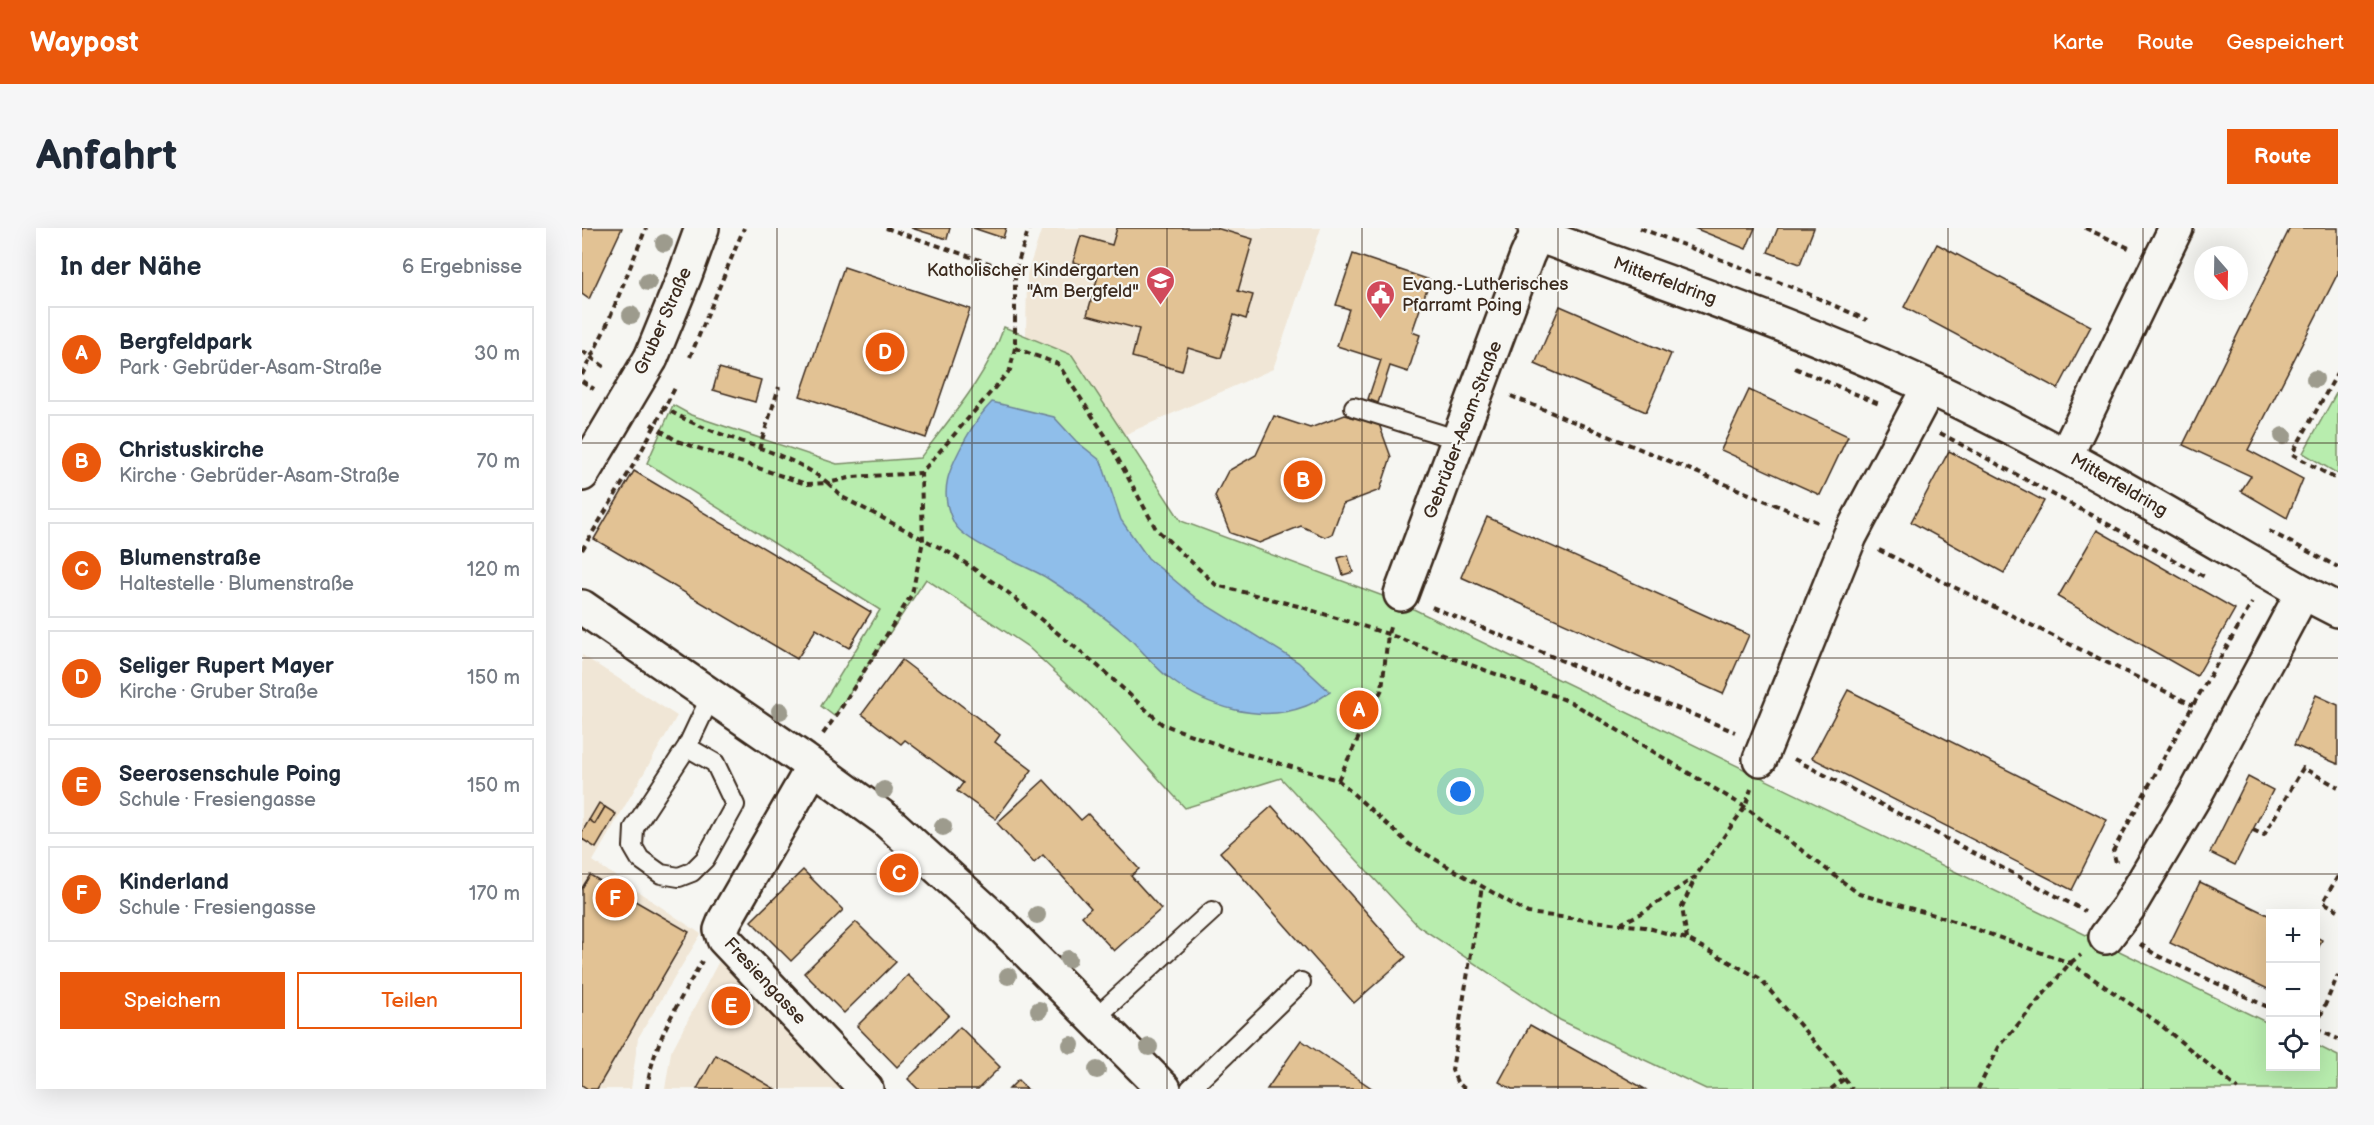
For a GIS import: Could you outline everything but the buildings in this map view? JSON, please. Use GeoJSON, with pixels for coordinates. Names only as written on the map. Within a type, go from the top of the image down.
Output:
{"type":"FeatureCollection","features":[{"type":"Feature","properties":{"kind":"street","name":"Gruber Straße"},"geometry":{"type":"LineString","coordinates":[[582,474],[651,358],[686,275],[702,228]]}},
{"type":"Feature","properties":{"kind":"street"},"geometry":{"type":"LineString","coordinates":[[2066,455],[2176,228]]}},
{"type":"Feature","properties":{"kind":"street","name":"Mitterfeldring"},"geometry":{"type":"LineString","coordinates":[[1537,230],[1549,238],[1789,327],[1929,387],[2066,455],[2338,610]]}},
{"type":"Feature","properties":{"kind":"street","name":"Gebrüder-Asam-Straße"},"geometry":{"type":"LineString","coordinates":[[1401,594],[1537,230]]}},
{"type":"Feature","properties":{"kind":"street"},"geometry":{"type":"LineString","coordinates":[[1763,752],[1851,536],[1929,387]]}},
{"type":"Feature","properties":{"kind":"street"},"geometry":{"type":"LineString","coordinates":[[2116,924],[2195,795],[2304,592]]}},
{"type":"Feature","properties":{"kind":"street"},"geometry":{"type":"LineString","coordinates":[[582,607],[809,763],[885,819],[999,923],[1164,1089]]}},
{"type":"Feature","properties":{"kind":"street","name":"Fresiengasse"},"geometry":{"type":"LineString","coordinates":[[809,763],[721,930],[724,939],[867,1089]]}},
{"type":"Feature","properties":{"kind":"lane"},"geometry":{"type":"LineString","coordinates":[[1354,406],[1459,440]]}},
{"type":"Feature","properties":{"kind":"lane"},"geometry":{"type":"LineString","coordinates":[[687,747],[715,763],[735,805],[705,859],[692,873],[679,877],[661,874],[640,859],[633,847],[634,828],[687,747],[711,696]]}},
{"type":"Feature","properties":{"kind":"lane"},"geometry":{"type":"LineString","coordinates":[[1094,1019],[1212,911]]}},
{"type":"Feature","properties":{"kind":"lane"},"geometry":{"type":"LineString","coordinates":[[1190,1089],[1301,982]]}},
{"type":"Feature","properties":{"kind":"path"},"geometry":{"type":"LineString","coordinates":[[582,375],[606,327],[646,228]]}},
{"type":"Feature","properties":{"kind":"path"},"geometry":{"type":"LineString","coordinates":[[688,362],[744,228]]}},
{"type":"Feature","properties":{"kind":"path"},"geometry":{"type":"LineString","coordinates":[[886,228],[1015,272]]}},
{"type":"Feature","properties":{"kind":"path"},"geometry":{"type":"LineString","coordinates":[[809,763],[912,594],[923,541],[921,473],[1010,370],[1015,348],[1015,272],[1029,228]]}},
{"type":"Feature","properties":{"kind":"path"},"geometry":{"type":"LineString","coordinates":[[2085,228],[2160,262]]}},
{"type":"Feature","properties":{"kind":"path"},"geometry":{"type":"LineString","coordinates":[[1015,348],[1058,364],[1105,435],[1156,529],[1216,585],[1298,606],[1388,634],[1571,702],[1745,807],[1859,894],[1945,918],[2070,963],[2157,1022],[2238,1089]]}},
{"type":"Feature","properties":{"kind":"path"},"geometry":{"type":"LineString","coordinates":[[582,351],[614,373]]}},
{"type":"Feature","properties":{"kind":"path"},"geometry":{"type":"LineString","coordinates":[[2338,372],[2292,454],[2338,480]]}},
{"type":"Feature","properties":{"kind":"path"},"geometry":{"type":"LineString","coordinates":[[582,550],[638,459],[680,379]]}},
{"type":"Feature","properties":{"kind":"path"},"geometry":{"type":"LineString","coordinates":[[582,381],[601,393]]}},
{"type":"Feature","properties":{"kind":"path"},"geometry":{"type":"LineString","coordinates":[[759,449],[779,387]]}},
{"type":"Feature","properties":{"kind":"path"},"geometry":{"type":"LineString","coordinates":[[654,400],[684,420],[810,469],[842,496],[923,541],[952,554],[1006,591],[1098,666],[1162,724],[1235,751],[1338,780],[1409,844],[1528,913],[1645,927],[1687,939],[1759,978],[1852,1089]]}},
{"type":"Feature","properties":{"kind":"path"},"geometry":{"type":"LineString","coordinates":[[649,423],[677,441],[806,484],[828,483],[853,477],[921,473]]}},
{"type":"Feature","properties":{"kind":"path"},"geometry":{"type":"LineString","coordinates":[[1401,594],[1763,752],[2116,924],[2156,955],[2266,1006]]}},
{"type":"Feature","properties":{"kind":"path"},"geometry":{"type":"LineString","coordinates":[[2116,924],[2113,851],[2252,603]]}},
{"type":"Feature","properties":{"kind":"path"},"geometry":{"type":"LineString","coordinates":[[1338,780],[1382,689],[1388,634]]}},
{"type":"Feature","properties":{"kind":"path"},"geometry":{"type":"LineString","coordinates":[[1687,939],[1682,907],[1695,877],[1745,807],[1763,752]]}},
{"type":"Feature","properties":{"kind":"path"},"geometry":{"type":"LineString","coordinates":[[2253,830],[2264,835],[2303,768],[2338,787]]}},
{"type":"Feature","properties":{"kind":"path"},"geometry":{"type":"LineString","coordinates":[[2338,876],[2323,902],[2338,910]]}},
{"type":"Feature","properties":{"kind":"path"},"geometry":{"type":"LineString","coordinates":[[1619,924],[1642,913],[1695,877]]}},
{"type":"Feature","properties":{"kind":"path"},"geometry":{"type":"LineString","coordinates":[[1465,1089],[1457,1082],[1452,1070],[1482,886]]}},
{"type":"Feature","properties":{"kind":"path"},"geometry":{"type":"LineString","coordinates":[[1978,1089],[1999,1047],[2070,963],[2116,924]]}},
{"type":"Feature","properties":{"kind":"path"},"geometry":{"type":"LineString","coordinates":[[647,1089],[655,1051],[668,1022],[708,949],[724,939]]}},
{"type":"Feature","properties":{"kind":"path"},"geometry":{"type":"LineString","coordinates":[[2320,1018],[2338,975]]}},
{"type":"Feature","properties":{"kind":"path"},"geometry":{"type":"LineString","coordinates":[[2320,1029],[2338,1040]]}},
{"type":"Feature","properties":{"kind":"path"},"geometry":{"type":"LineString","coordinates":[[1831,1089],[1844,1079]]}},
{"type":"Feature","properties":{"kind":"shaded area","name":"Katholischer Kindergarten \"Am Bergfeld\""},"geometry":{"type":"Polygon","coordinates":[[[1042,228],[1321,228],[1273,369],[1124,435],[1072,355],[1026,336],[1027,274],[1042,228]]]}},
{"type":"Feature","properties":{"kind":"shaded area"},"geometry":{"type":"Polygon","coordinates":[[[582,655],[677,716],[593,861],[701,934],[638,1038],[631,1089],[582,1089],[582,655]]]}},
{"type":"Feature","properties":{"kind":"shaded area"},"geometry":{"type":"Polygon","coordinates":[[[720,959],[847,1089],[665,1089],[671,1052],[720,959]]]}},
{"type":"Feature","properties":{"kind":"green space"},"geometry":{"type":"Polygon","coordinates":[[[1004,327],[1072,355],[1181,521],[1399,602],[2266,1022],[2266,1071],[2320,1071],[2320,1047],[2338,1056],[2338,1089],[1706,1089],[1560,1020],[1418,926],[1281,778],[1185,808],[1100,714],[1027,646],[926,579],[834,716],[821,706],[880,610],[647,463],[673,405],[691,415],[837,464],[920,458],[978,379],[1004,327]]]}},
{"type":"Feature","properties":{"kind":"green space"},"geometry":{"type":"Polygon","coordinates":[[[2338,390],[2338,474],[2303,453],[2338,390]]]}},
{"type":"Feature","properties":{"kind":"water"},"geometry":{"type":"Polygon","coordinates":[[[992,402],[1054,417],[1076,441],[1101,461],[1121,520],[1148,558],[1198,600],[1298,662],[1330,692],[1306,706],[1271,713],[1235,710],[1200,698],[1170,679],[1128,637],[1078,599],[1047,578],[982,546],[960,531],[954,523],[946,500],[948,479],[966,438],[984,410],[992,402]]]}},
{"type":"Feature","properties":{"kind":"place","name":"Katholischer Kindergarten \"Am Bergfeld\""},"geometry":{"type":"Point","coordinates":[1160,306]}},
{"type":"Feature","properties":{"kind":"place","name":"Evang.-Lutherisches Pfarramt Poing"},"geometry":{"type":"Point","coordinates":[1381,320]}},
{"type":"Feature","properties":{"kind":"place","name":"Seliger Rupert Mayer"},"geometry":{"type":"Point","coordinates":[885,352]}},
{"type":"Feature","properties":{"kind":"place","name":"Christuskirche"},"geometry":{"type":"Point","coordinates":[1303,480]}},
{"type":"Feature","properties":{"kind":"place","name":"Bergfeldpark"},"geometry":{"type":"Point","coordinates":[1359,710]}},
{"type":"Feature","properties":{"kind":"place","name":"Blumenstraße"},"geometry":{"type":"Point","coordinates":[899,873]}},
{"type":"Feature","properties":{"kind":"place","name":"Kinderland"},"geometry":{"type":"Point","coordinates":[615,898]}},
{"type":"Feature","properties":{"kind":"place","name":"Seerosenschule Poing"},"geometry":{"type":"Point","coordinates":[731,1006]}}]}
